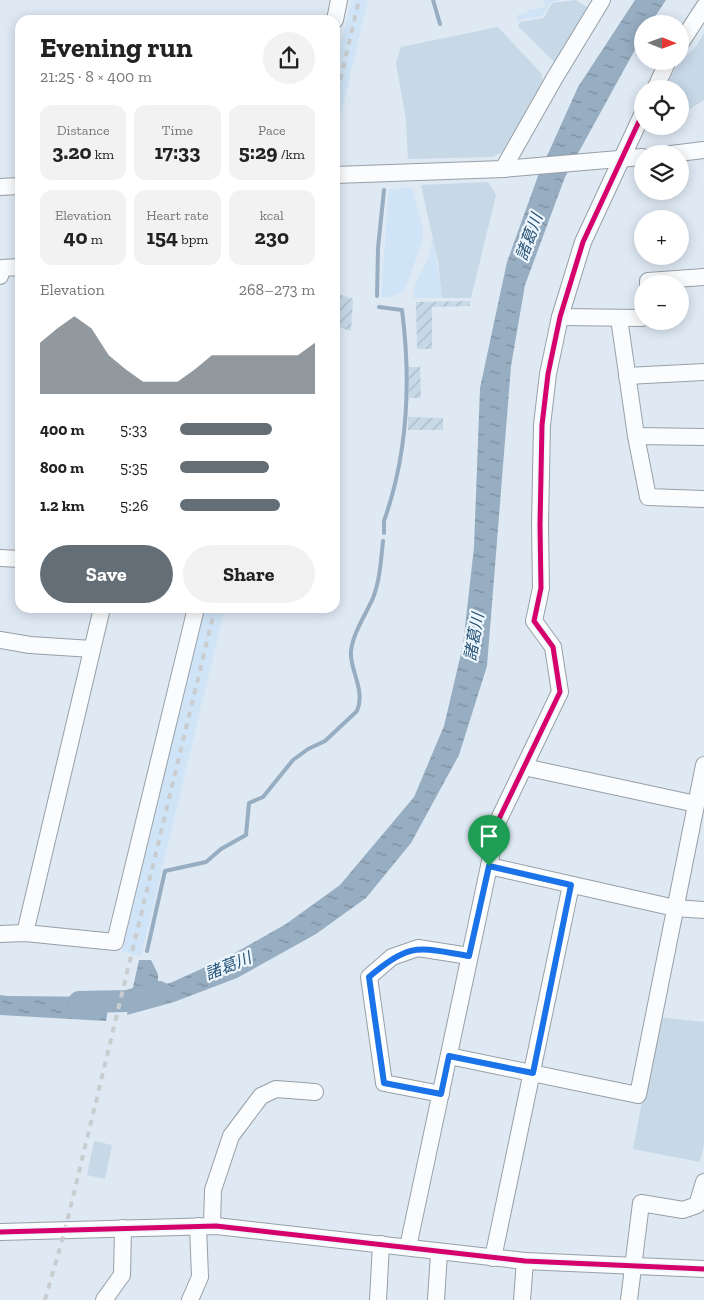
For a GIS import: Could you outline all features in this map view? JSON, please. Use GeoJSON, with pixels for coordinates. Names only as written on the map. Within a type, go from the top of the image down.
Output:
{"type":"FeatureCollection","features":[{"type":"Feature","properties":{"kind":"street"},"geometry":{"type":"LineString","coordinates":[[335,15],[339,0]]}},
{"type":"Feature","properties":{"kind":"street"},"geometry":{"type":"LineString","coordinates":[[503,169],[602,0]]}},
{"type":"Feature","properties":{"kind":"street"},"geometry":{"type":"LineString","coordinates":[[689,30],[704,7]]}},
{"type":"Feature","properties":{"kind":"street"},"geometry":{"type":"LineString","coordinates":[[408,1247],[498,821],[560,692],[553,647],[534,621],[541,588],[542,425],[548,374],[560,317],[582,242],[615,160],[634,128]]}},
{"type":"Feature","properties":{"kind":"street"},"geometry":{"type":"LineString","coordinates":[[689,152],[704,150]]}},
{"type":"Feature","properties":{"kind":"street"},"geometry":{"type":"LineString","coordinates":[[340,175],[503,169],[634,158]]}},
{"type":"Feature","properties":{"kind":"street"},"geometry":{"type":"LineString","coordinates":[[0,187],[15,186]]}},
{"type":"Feature","properties":{"kind":"street"},"geometry":{"type":"LineString","coordinates":[[1,270],[15,268]]}},
{"type":"Feature","properties":{"kind":"street"},"geometry":{"type":"LineString","coordinates":[[689,278],[704,277]]}},
{"type":"Feature","properties":{"kind":"street"},"geometry":{"type":"LineString","coordinates":[[560,317],[634,318]]}},
{"type":"Feature","properties":{"kind":"street"},"geometry":{"type":"LineString","coordinates":[[619,318],[636,436],[648,497],[704,499]]}},
{"type":"Feature","properties":{"kind":"street"},"geometry":{"type":"LineString","coordinates":[[627,376],[704,372]]}},
{"type":"Feature","properties":{"kind":"street"},"geometry":{"type":"LineString","coordinates":[[636,436],[704,436]]}},
{"type":"Feature","properties":{"kind":"street"},"geometry":{"type":"LineString","coordinates":[[0,558],[15,559]]}},
{"type":"Feature","properties":{"kind":"street"},"geometry":{"type":"LineString","coordinates":[[25,933],[101,613]]}},
{"type":"Feature","properties":{"kind":"street"},"geometry":{"type":"LineString","coordinates":[[0,934],[25,933],[115,942],[195,613]]}},
{"type":"Feature","properties":{"kind":"street"},"geometry":{"type":"LineString","coordinates":[[0,640],[30,645],[92,649]]}},
{"type":"Feature","properties":{"kind":"street"},"geometry":{"type":"LineString","coordinates":[[449,1056],[638,1095],[704,765]]}},
{"type":"Feature","properties":{"kind":"street"},"geometry":{"type":"LineString","coordinates":[[524,767],[696,804]]}},
{"type":"Feature","properties":{"kind":"street"},"geometry":{"type":"LineString","coordinates":[[489,866],[675,908],[704,910]]}},
{"type":"Feature","properties":{"kind":"street"},"geometry":{"type":"LineString","coordinates":[[493,1258],[571,885]]}},
{"type":"Feature","properties":{"kind":"street"},"geometry":{"type":"LineString","coordinates":[[441,1094],[384,1083],[369,977],[392,957],[418,948],[469,956]]}},
{"type":"Feature","properties":{"kind":"street"},"geometry":{"type":"LineString","coordinates":[[190,1300],[200,1277],[205,1226],[213,1190],[231,1136],[261,1096],[276,1089],[315,1092]]}},
{"type":"Feature","properties":{"kind":"street"},"geometry":{"type":"LineString","coordinates":[[629,1300],[640,1203],[682,1210],[696,1204],[704,1182]]}},
{"type":"Feature","properties":{"kind":"street"},"geometry":{"type":"LineString","coordinates":[[0,1232],[205,1226],[524,1261],[704,1269]]}},
{"type":"Feature","properties":{"kind":"street"},"geometry":{"type":"LineString","coordinates":[[104,1300],[122,1275],[123,1228]]}},
{"type":"Feature","properties":{"kind":"street"},"geometry":{"type":"LineString","coordinates":[[378,1300],[381,1244]]}},
{"type":"Feature","properties":{"kind":"street"},"geometry":{"type":"LineString","coordinates":[[436,1300],[439,1253]]}},
{"type":"Feature","properties":{"kind":"street"},"geometry":{"type":"LineString","coordinates":[[522,1300],[524,1261]]}},
{"type":"Feature","properties":{"kind":"shaded area"},"geometry":{"type":"Polygon","coordinates":[[[352,0],[368,0],[340,119],[340,48],[352,0]]]}},
{"type":"Feature","properties":{"kind":"shaded area"},"geometry":{"type":"Polygon","coordinates":[[[544,0],[560,0],[551,2],[542,16],[517,20],[517,15],[527,13],[527,10],[545,7],[544,0]]]}},
{"type":"Feature","properties":{"kind":"shaded area"},"geometry":{"type":"Polygon","coordinates":[[[576,0],[588,8],[554,62],[518,26],[520,22],[544,18],[552,3],[576,0]]]}},
{"type":"Feature","properties":{"kind":"shaded area"},"geometry":{"type":"Polygon","coordinates":[[[498,27],[541,73],[543,80],[541,91],[501,153],[492,157],[408,159],[406,120],[396,63],[401,47],[498,27]]]}},
{"type":"Feature","properties":{"kind":"shaded area"},"geometry":{"type":"Polygon","coordinates":[[[704,33],[704,100],[689,109],[689,80],[670,80],[675,70],[689,70],[689,53],[704,33]]]}},
{"type":"Feature","properties":{"kind":"shaded area"},"geometry":{"type":"Polygon","coordinates":[[[488,182],[496,195],[471,298],[442,298],[438,262],[421,185],[488,182]]]}},
{"type":"Feature","properties":{"kind":"shaded area"},"geometry":{"type":"Polygon","coordinates":[[[412,188],[423,228],[423,239],[405,289],[393,297],[381,297],[389,189],[412,188]]]}},
{"type":"Feature","properties":{"kind":"shaded area"},"geometry":{"type":"Polygon","coordinates":[[[433,238],[442,298],[413,298],[415,284],[428,259],[433,238]]]}},
{"type":"Feature","properties":{"kind":"shaded area"},"geometry":{"type":"Polygon","coordinates":[[[340,295],[353,299],[351,331],[340,328],[340,295]]]}},
{"type":"Feature","properties":{"kind":"shaded area"},"geometry":{"type":"Polygon","coordinates":[[[470,301],[470,306],[432,307],[432,349],[417,349],[416,302],[470,301]]]}},
{"type":"Feature","properties":{"kind":"shaded area"},"geometry":{"type":"Polygon","coordinates":[[[408,367],[420,367],[421,398],[409,398],[408,367]]]}},
{"type":"Feature","properties":{"kind":"shaded area"},"geometry":{"type":"Polygon","coordinates":[[[408,417],[443,418],[443,430],[408,430],[408,417]]]}},
{"type":"Feature","properties":{"kind":"shaded area"},"geometry":{"type":"Polygon","coordinates":[[[203,613],[224,613],[141,956],[122,952],[203,613]]]}},
{"type":"Feature","properties":{"kind":"shaded area"},"geometry":{"type":"Polygon","coordinates":[[[658,1017],[704,1022],[704,1144],[700,1162],[633,1149],[658,1017]]]}},
{"type":"Feature","properties":{"kind":"shaded area"},"geometry":{"type":"Polygon","coordinates":[[[94,1141],[112,1145],[105,1179],[87,1175],[94,1141]]]}},
{"type":"Feature","properties":{"kind":"water"},"geometry":{"type":"Polygon","coordinates":[[[635,0],[666,0],[656,15],[634,15],[634,52],[565,177],[525,285],[511,366],[487,666],[459,755],[411,843],[366,898],[316,934],[237,978],[174,1002],[127,1015],[139,960],[151,960],[158,974],[158,985],[170,983],[228,957],[286,924],[340,885],[414,797],[444,726],[463,645],[474,547],[480,388],[507,262],[538,176],[578,87],[635,0]]]}},
{"type":"Feature","properties":{"kind":"water"},"geometry":{"type":"Polygon","coordinates":[[[0,995],[110,997],[106,1021],[0,1015],[0,995]]]}},
{"type":"Feature","properties":{"kind":"waterway"},"geometry":{"type":"LineString","coordinates":[[433,0],[440,24]]}},
{"type":"Feature","properties":{"kind":"waterway"},"geometry":{"type":"LineString","coordinates":[[377,296],[378,248],[384,190]]}},
{"type":"Feature","properties":{"kind":"waterway"},"geometry":{"type":"LineString","coordinates":[[379,307],[402,310],[407,390],[403,443],[392,495],[384,521],[384,533]]}},
{"type":"Feature","properties":{"kind":"waterway"},"geometry":{"type":"LineString","coordinates":[[147,951],[165,871],[206,862],[221,849],[246,835],[249,803],[263,797],[293,760],[308,749],[325,741],[357,711],[360,695],[352,665],[352,644],[373,598],[380,570],[383,541]]}},
{"type":"Feature","properties":{"kind":"waterway","name":"諸葛川"},"geometry":{"type":"LineString","coordinates":[[79,1002],[127,1001],[159,992]]}},
{"type":"Feature","properties":{"kind":"railway"},"geometry":{"type":"LineString","coordinates":[[340,82],[359,0]]}},
{"type":"Feature","properties":{"kind":"railway"},"geometry":{"type":"LineString","coordinates":[[45,1300],[65,1230],[214,613]]}},
{"type":"Feature","properties":{"kind":"cycle path"},"geometry":{"type":"LineString","coordinates":[[489,866],[498,821],[560,692],[553,647],[534,621],[541,588],[542,425],[548,374],[560,317],[583,242],[634,132]]}},
{"type":"Feature","properties":{"kind":"cycle path"},"geometry":{"type":"LineString","coordinates":[[0,1232],[216,1226],[525,1261],[704,1269]]}},
{"type":"Feature","properties":{"kind":"route"},"geometry":{"type":"LineString","coordinates":[[489,866],[571,885],[533,1073],[449,1056],[441,1094],[384,1083],[369,977],[392,957],[418,948],[469,956],[489,866]]}}]}
